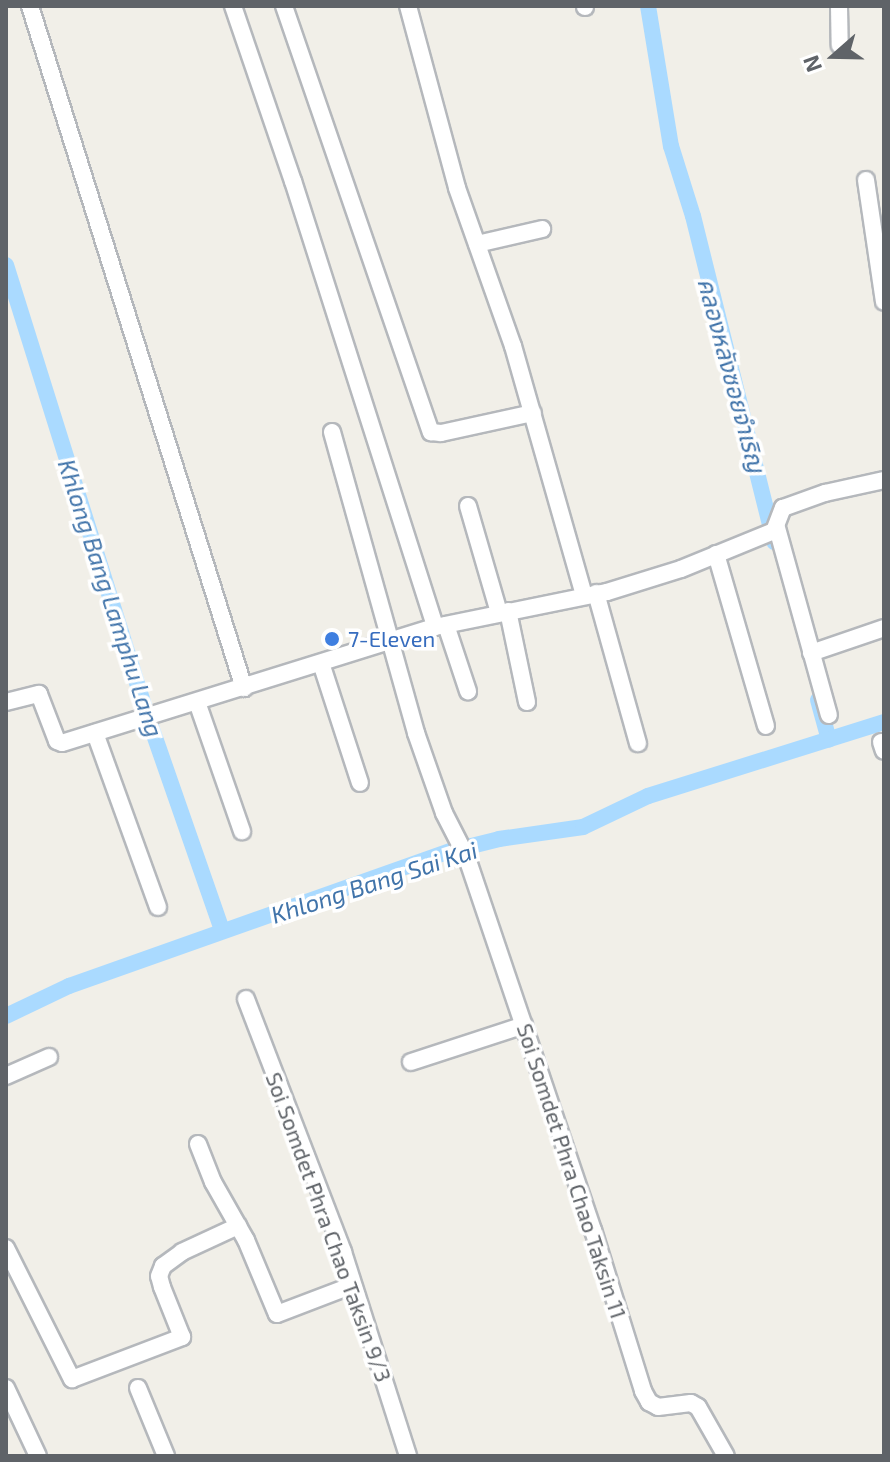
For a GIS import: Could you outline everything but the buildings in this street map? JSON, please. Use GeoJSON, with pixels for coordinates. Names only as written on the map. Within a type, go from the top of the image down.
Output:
{"type":"FeatureCollection","features":[{"type":"Feature","properties":{"kind":"street"},"geometry":{"type":"LineString","coordinates":[[30,6],[244,688]]}},
{"type":"Feature","properties":{"kind":"street"},"geometry":{"type":"LineString","coordinates":[[233,6],[441,626],[468,691]]}},
{"type":"Feature","properties":{"kind":"street"},"geometry":{"type":"LineString","coordinates":[[284,6],[431,432],[441,433],[533,413]]}},
{"type":"Feature","properties":{"kind":"street"},"geometry":{"type":"LineString","coordinates":[[408,6],[457,188],[533,413],[638,743]]}},
{"type":"Feature","properties":{"kind":"street"},"geometry":{"type":"LineString","coordinates":[[839,6],[840,45]]}},
{"type":"Feature","properties":{"kind":"street"},"geometry":{"type":"LineString","coordinates":[[866,180],[876,201],[884,302]]}},
{"type":"Feature","properties":{"kind":"street"},"geometry":{"type":"LineString","coordinates":[[477,244],[542,229]]}},
{"type":"Feature","properties":{"kind":"street","name":"Soi Somdet Phra Chao Taksin 11"},"geometry":{"type":"LineString","coordinates":[[332,432],[416,733],[456,839],[467,858],[643,1391],[649,1402],[658,1407],[691,1403],[698,1407],[726,1456]]}},
{"type":"Feature","properties":{"kind":"street"},"geometry":{"type":"LineString","coordinates":[[6,702],[39,694],[59,743],[441,626],[590,594],[681,569],[770,532],[783,508],[825,493],[884,480]]}},
{"type":"Feature","properties":{"kind":"street"},"geometry":{"type":"LineString","coordinates":[[468,506],[503,612],[527,702]]}},
{"type":"Feature","properties":{"kind":"street"},"geometry":{"type":"LineString","coordinates":[[770,532],[829,715]]}},
{"type":"Feature","properties":{"kind":"street"},"geometry":{"type":"LineString","coordinates":[[716,554],[766,726]]}},
{"type":"Feature","properties":{"kind":"street"},"geometry":{"type":"LineString","coordinates":[[811,653],[884,628]]}},
{"type":"Feature","properties":{"kind":"street"},"geometry":{"type":"LineString","coordinates":[[321,663],[360,783]]}},
{"type":"Feature","properties":{"kind":"street"},"geometry":{"type":"LineString","coordinates":[[197,702],[242,831]]}},
{"type":"Feature","properties":{"kind":"street"},"geometry":{"type":"LineString","coordinates":[[95,733],[158,907]]}},
{"type":"Feature","properties":{"kind":"street","name":"Soi Somdet Phra Chao Taksin 9/3"},"geometry":{"type":"LineString","coordinates":[[246,999],[353,1285],[408,1456]]}},
{"type":"Feature","properties":{"kind":"street"},"geometry":{"type":"LineString","coordinates":[[411,1062],[524,1025]]}},
{"type":"Feature","properties":{"kind":"street"},"geometry":{"type":"LineString","coordinates":[[6,1076],[49,1057]]}},
{"type":"Feature","properties":{"kind":"street"},"geometry":{"type":"LineString","coordinates":[[198,1144],[213,1182],[238,1226],[277,1314],[353,1285]]}},
{"type":"Feature","properties":{"kind":"street"},"geometry":{"type":"LineString","coordinates":[[6,1248],[72,1379],[182,1337],[159,1276],[163,1266],[182,1252],[238,1226]]}},
{"type":"Feature","properties":{"kind":"street"},"geometry":{"type":"LineString","coordinates":[[6,1388],[38,1456]]}},
{"type":"Feature","properties":{"kind":"street"},"geometry":{"type":"LineString","coordinates":[[138,1388],[166,1456]]}},
{"type":"Feature","properties":{"kind":"waterway","name":"คลองหลังซอยจำเริญ"},"geometry":{"type":"LineString","coordinates":[[648,6],[671,146],[693,216],[774,542]]}},
{"type":"Feature","properties":{"kind":"waterway","name":"Khlong Bang Lamphu Lang"},"geometry":{"type":"LineString","coordinates":[[6,265],[144,706],[222,930]]}},
{"type":"Feature","properties":{"kind":"waterway","name":"คลองหลังซอยจำเริญ"},"geometry":{"type":"LineString","coordinates":[[818,700],[829,740]]}},
{"type":"Feature","properties":{"kind":"waterway","name":"Khlong Bang Sai Kai"},"geometry":{"type":"LineString","coordinates":[[6,1016],[69,986],[451,851],[499,839],[583,827],[648,796],[884,722]]}},
{"type":"Feature","properties":{"kind":"place","name":"7-Eleven"},"geometry":{"type":"Point","coordinates":[332,639]}}]}
